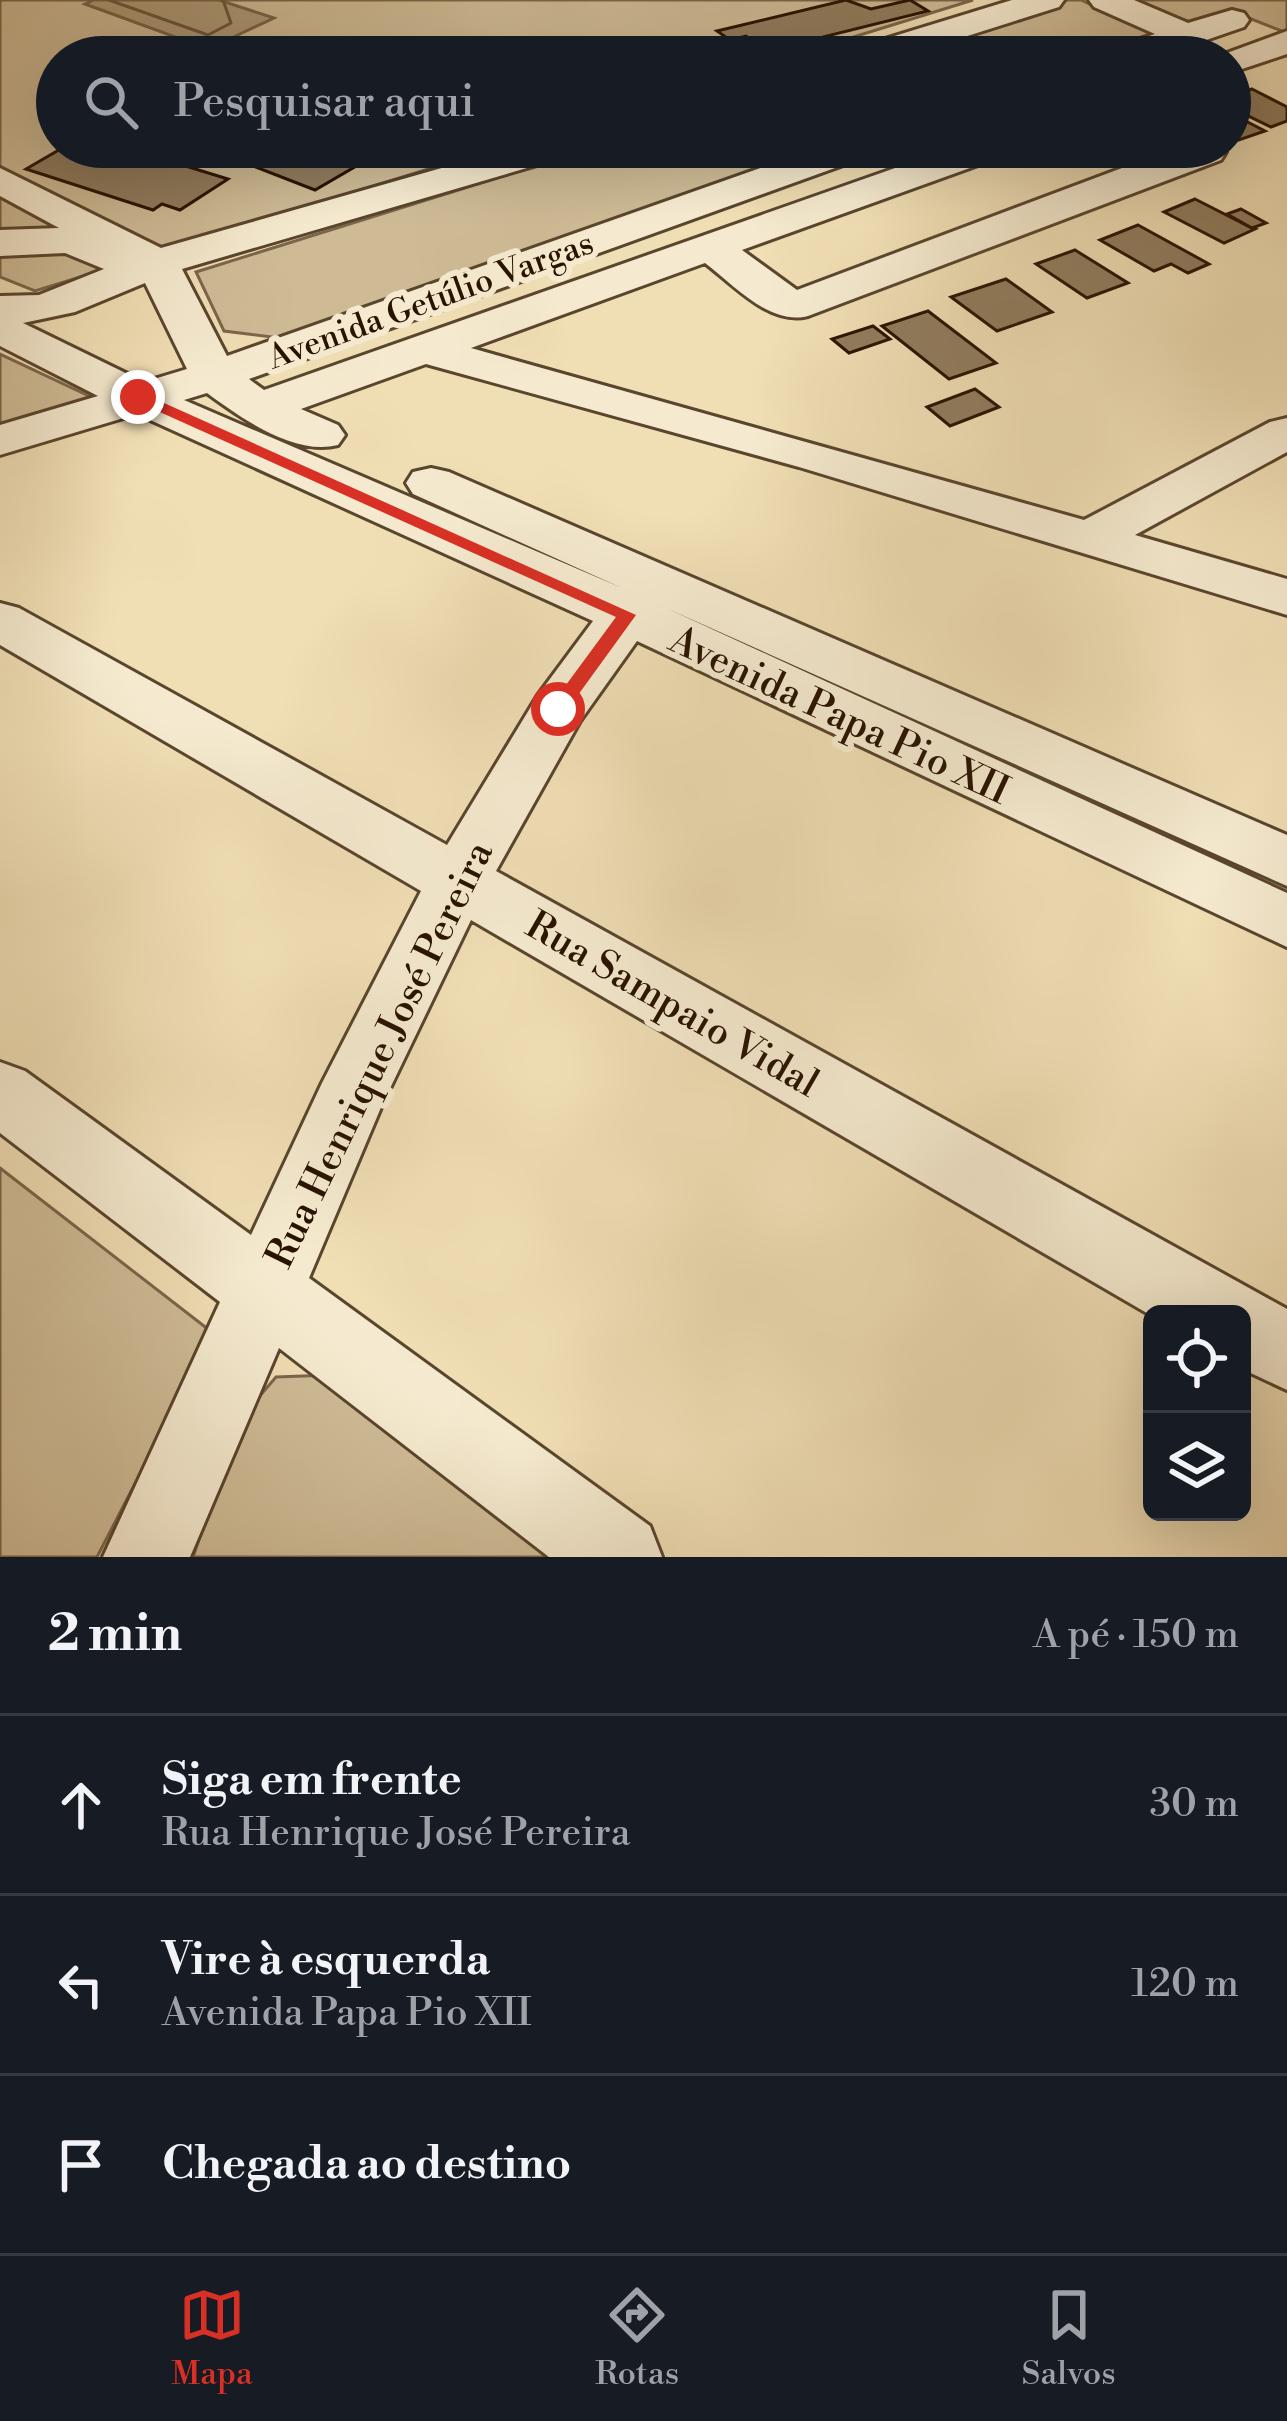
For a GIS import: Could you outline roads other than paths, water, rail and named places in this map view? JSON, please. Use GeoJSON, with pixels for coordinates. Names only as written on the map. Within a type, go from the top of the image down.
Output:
{"type":"FeatureCollection","features":[{"type":"Feature","properties":{"kind":"street"},"geometry":{"type":"LineString","coordinates":[[932,36],[1047,0]]}},
{"type":"Feature","properties":{"kind":"street"},"geometry":{"type":"LineString","coordinates":[[1106,0],[1187,36],[1232,20]]}},
{"type":"Feature","properties":{"kind":"street"},"geometry":{"type":"LineString","coordinates":[[1251,55],[1287,42]]}},
{"type":"Feature","properties":{"kind":"street"},"geometry":{"type":"LineString","coordinates":[[0,309],[24,311],[90,297],[492,168]]}},
{"type":"Feature","properties":{"kind":"street","name":"Avenida Getúlio Vargas"},"geometry":{"type":"LineString","coordinates":[[0,440],[214,376],[798,168]]}},
{"type":"Feature","properties":{"kind":"street"},"geometry":{"type":"LineString","coordinates":[[258,408],[933,168]]}},
{"type":"Feature","properties":{"kind":"street"},"geometry":{"type":"LineString","coordinates":[[710,247],[792,307],[1164,168]]}},
{"type":"Feature","properties":{"kind":"street"},"geometry":{"type":"LineString","coordinates":[[0,180],[90,297]]}},
{"type":"Feature","properties":{"kind":"street"},"geometry":{"type":"LineString","coordinates":[[0,244],[90,297]]}},
{"type":"Feature","properties":{"kind":"street","name":"Avenida Papa Pio XII"},"geometry":{"type":"LineString","coordinates":[[0,329],[90,297]]}},
{"type":"Feature","properties":{"kind":"street","name":"Avenida Papa Pio XII"},"geometry":{"type":"LineString","coordinates":[[90,297],[258,408],[644,598],[1187,846],[1287,921]]}},
{"type":"Feature","properties":{"kind":"street","name":"Avenida Papa Pio XII"},"geometry":{"type":"LineString","coordinates":[[90,297],[138,397],[644,598]]}},
{"type":"Feature","properties":{"kind":"street"},"geometry":{"type":"LineString","coordinates":[[424,349],[1287,597]]}},
{"type":"Feature","properties":{"kind":"street"},"geometry":{"type":"LineString","coordinates":[[1089,538],[1287,432]]}},
{"type":"Feature","properties":{"kind":"street","name":"Rua Henrique José Pereira"},"geometry":{"type":"LineString","coordinates":[[146,1557],[261,1292],[458,881],[558,709],[644,598]]}},
{"type":"Feature","properties":{"kind":"street","name":"Rua Sampaio Vidal"},"geometry":{"type":"LineString","coordinates":[[0,621],[1205,1305]]}},
{"type":"Feature","properties":{"kind":"street","name":"Avenida Papa Pio XII"},"geometry":{"type":"LineString","coordinates":[[1187,846],[1287,862]]}},
{"type":"Feature","properties":{"kind":"street"},"geometry":{"type":"LineString","coordinates":[[0,1092],[619,1557]]}},
{"type":"Feature","properties":{"kind":"street"},"geometry":{"type":"LineString","coordinates":[[1251,1331],[1287,1352]]}},
{"type":"Feature","properties":{"kind":"water"},"geometry":{"type":"Polygon","coordinates":[[[94,0],[219,0],[274,18],[236,36],[172,36],[85,4],[94,0]]]}}]}
